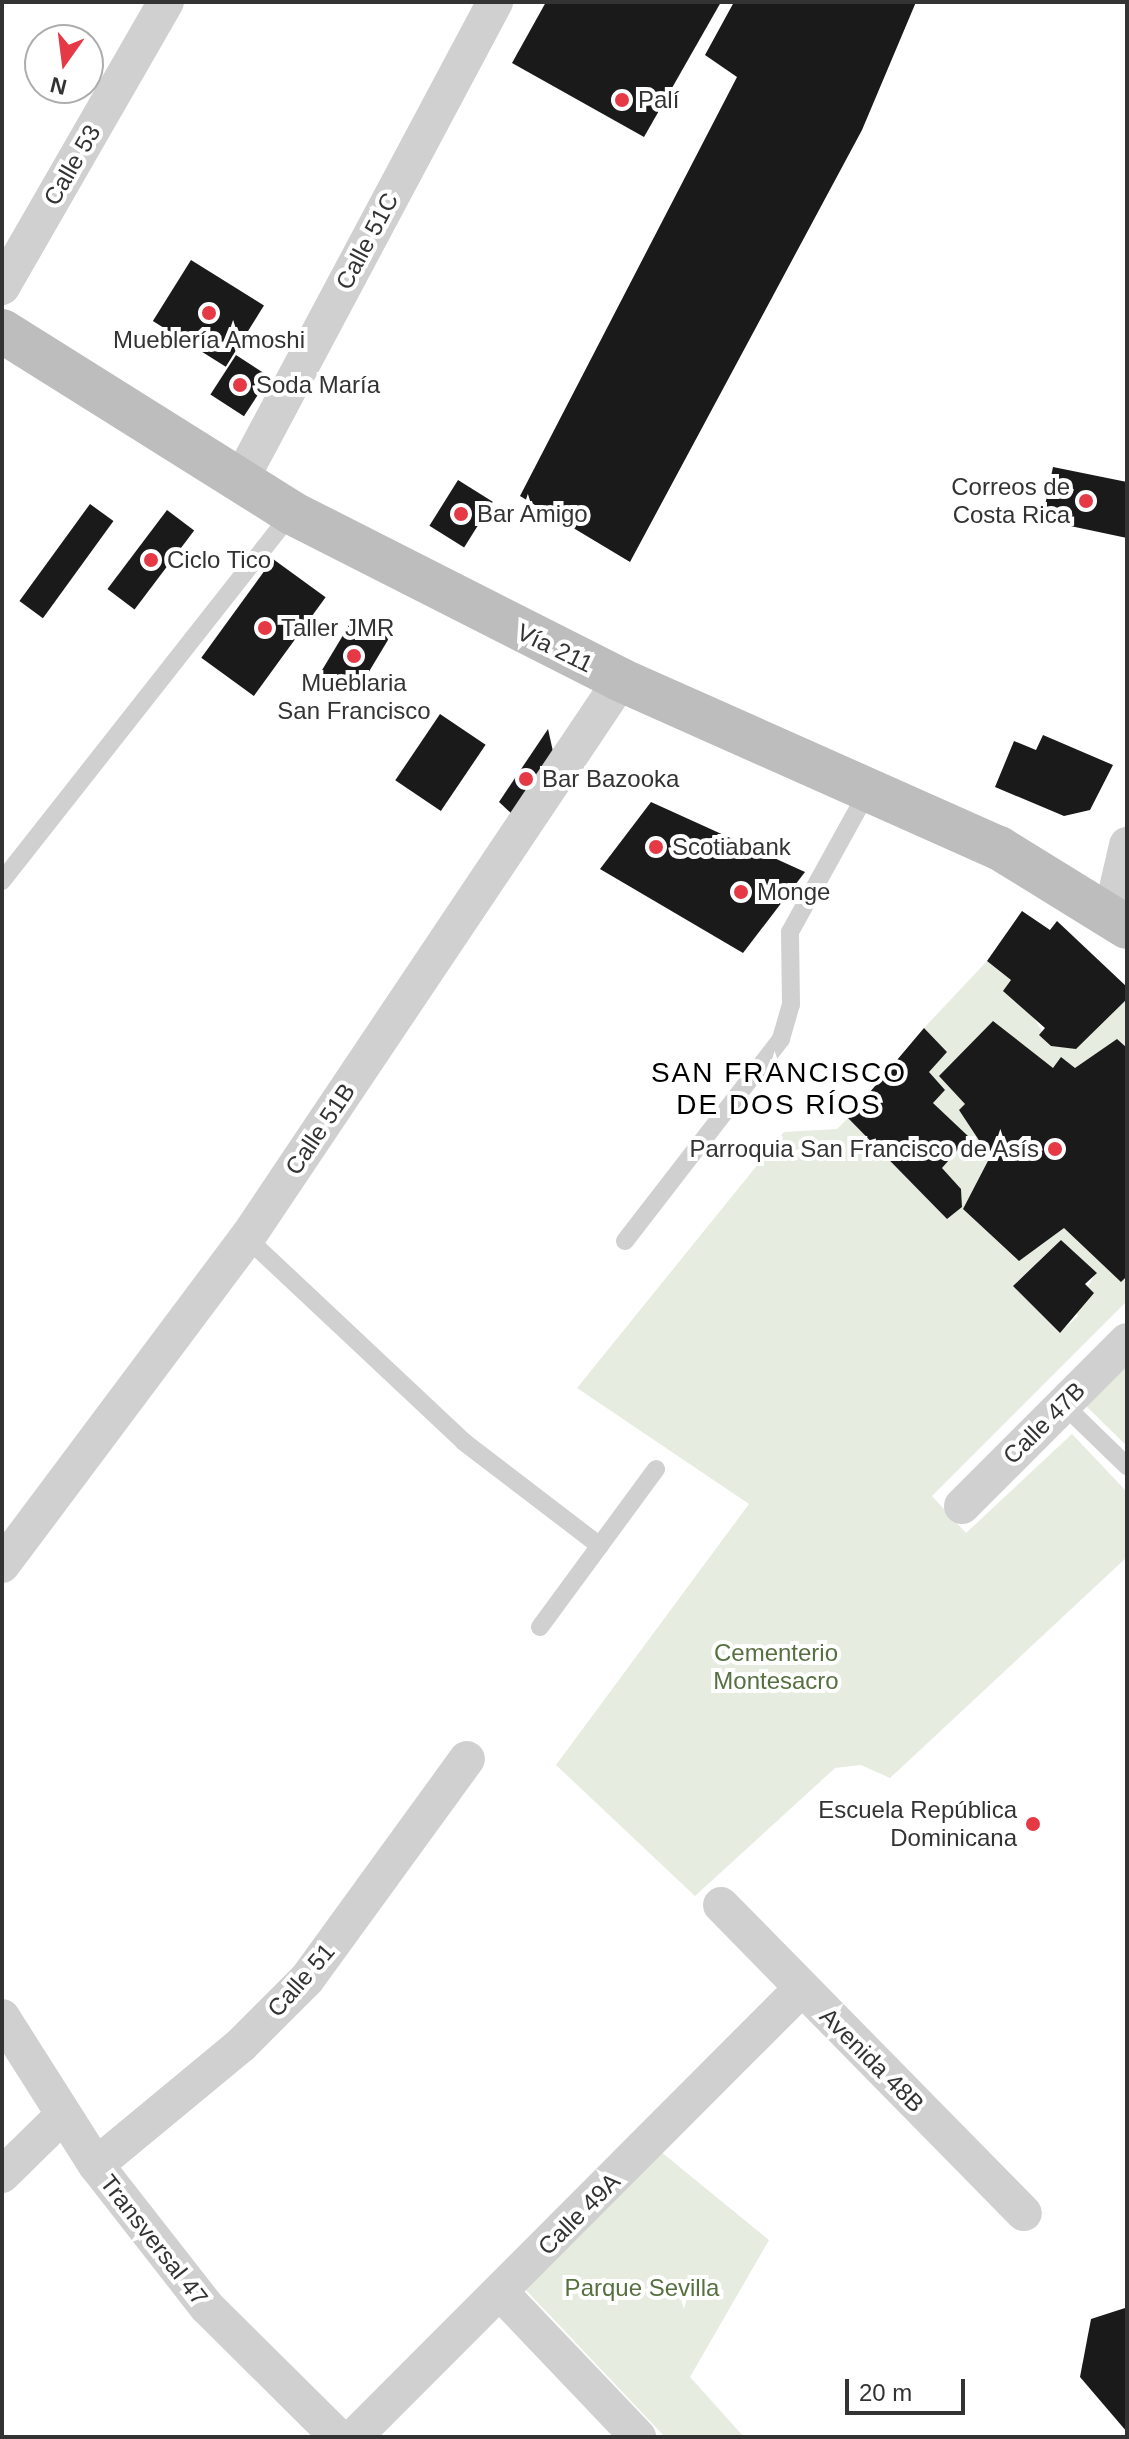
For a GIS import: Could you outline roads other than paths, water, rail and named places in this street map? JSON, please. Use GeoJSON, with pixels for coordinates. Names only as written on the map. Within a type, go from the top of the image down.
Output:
{"type":"FeatureCollection","features":[{"type":"Feature","properties":{"kind":"main road","name":"Vía 211"},"geometry":{"type":"LineString","coordinates":[[2,331],[292,513],[621,680],[870,786],[999,848],[1119,921]]}},
{"type":"Feature","properties":{"kind":"street","name":"Calle 53"},"geometry":{"type":"LineString","coordinates":[[2,287],[166,2]]}},
{"type":"Feature","properties":{"kind":"street","name":"Calle 51C"},"geometry":{"type":"LineString","coordinates":[[240,481],[495,2]]}},
{"type":"Feature","properties":{"kind":"street","name":"Calle 51B"},"geometry":{"type":"LineString","coordinates":[[2,1565],[247,1238],[621,680]]}},
{"type":"Feature","properties":{"kind":"street"},"geometry":{"type":"LineString","coordinates":[[1119,921],[1127,845]]}},
{"type":"Feature","properties":{"kind":"street","name":"Calle 47B"},"geometry":{"type":"LineString","coordinates":[[962,1506],[1127,1341]]}},
{"type":"Feature","properties":{"kind":"street","name":"Calle 51"},"geometry":{"type":"LineString","coordinates":[[96,2165],[241,2045],[307,1979],[467,1759]]}},
{"type":"Feature","properties":{"kind":"street","name":"Avenida 48B"},"geometry":{"type":"LineString","coordinates":[[721,1905],[1024,2213]]}},
{"type":"Feature","properties":{"kind":"street","name":"Calle 49A"},"geometry":{"type":"LineString","coordinates":[[354,2437],[801,1989]]}},
{"type":"Feature","properties":{"kind":"street","name":"Transversal 47"},"geometry":{"type":"LineString","coordinates":[[2,2017],[96,2165],[207,2307],[338,2437]]}},
{"type":"Feature","properties":{"kind":"street"},"geometry":{"type":"LineString","coordinates":[[2,2175],[63,2115]]}},
{"type":"Feature","properties":{"kind":"street"},"geometry":{"type":"LineString","coordinates":[[501,2293],[638,2437]]}},
{"type":"Feature","properties":{"kind":"lane"},"geometry":{"type":"LineString","coordinates":[[2,881],[292,513]]}},
{"type":"Feature","properties":{"kind":"lane"},"geometry":{"type":"LineString","coordinates":[[625,1241],[781,1039],[791,1005],[790,932],[870,786]]}},
{"type":"Feature","properties":{"kind":"lane"},"geometry":{"type":"LineString","coordinates":[[247,1238],[464,1442],[600,1546]]}},
{"type":"Feature","properties":{"kind":"lane"},"geometry":{"type":"LineString","coordinates":[[1063,1404],[1127,1466]]}},
{"type":"Feature","properties":{"kind":"lane"},"geometry":{"type":"LineString","coordinates":[[540,1627],[656,1469]]}},
{"type":"Feature","properties":{"kind":"place","name":"Palí"},"geometry":{"type":"Point","coordinates":[622,100]}},
{"type":"Feature","properties":{"kind":"place","name":"Mueblería Amoshi"},"geometry":{"type":"Point","coordinates":[209,313]}},
{"type":"Feature","properties":{"kind":"place","name":"Soda María"},"geometry":{"type":"Point","coordinates":[240,385]}},
{"type":"Feature","properties":{"kind":"place","name":"Correos de Costa Rica"},"geometry":{"type":"Point","coordinates":[1086,501]}},
{"type":"Feature","properties":{"kind":"place","name":"Bar Amigo"},"geometry":{"type":"Point","coordinates":[461,514]}},
{"type":"Feature","properties":{"kind":"place","name":"Ciclo Tico"},"geometry":{"type":"Point","coordinates":[151,560]}},
{"type":"Feature","properties":{"kind":"place","name":"Taller JMR"},"geometry":{"type":"Point","coordinates":[265,628]}},
{"type":"Feature","properties":{"kind":"place","name":"Mueblaria San Francisco"},"geometry":{"type":"Point","coordinates":[354,656]}},
{"type":"Feature","properties":{"kind":"place","name":"Bar Bazooka"},"geometry":{"type":"Point","coordinates":[526,779]}},
{"type":"Feature","properties":{"kind":"place","name":"Scotiabank"},"geometry":{"type":"Point","coordinates":[656,847]}},
{"type":"Feature","properties":{"kind":"place","name":"Monge"},"geometry":{"type":"Point","coordinates":[741,892]}},
{"type":"Feature","properties":{"kind":"place","name":"Parroquia San Francisco de Asís"},"geometry":{"type":"Point","coordinates":[1055,1149]}},
{"type":"Feature","properties":{"kind":"place","name":"Escuela República Dominicana"},"geometry":{"type":"Point","coordinates":[1033,1824]}},
{"type":"Feature","properties":{"kind":"district","name":"SAN FRANCISCO DE DOS RÍOS"},"geometry":{"type":"Point","coordinates":[779,1089]}},
{"type":"Feature","properties":{"kind":"park label","name":"Cementerio Montesacro"},"geometry":{"type":"Point","coordinates":[776,1667]}},
{"type":"Feature","properties":{"kind":"park label","name":"Parque Sevilla"},"geometry":{"type":"Point","coordinates":[642,2288]}}]}
